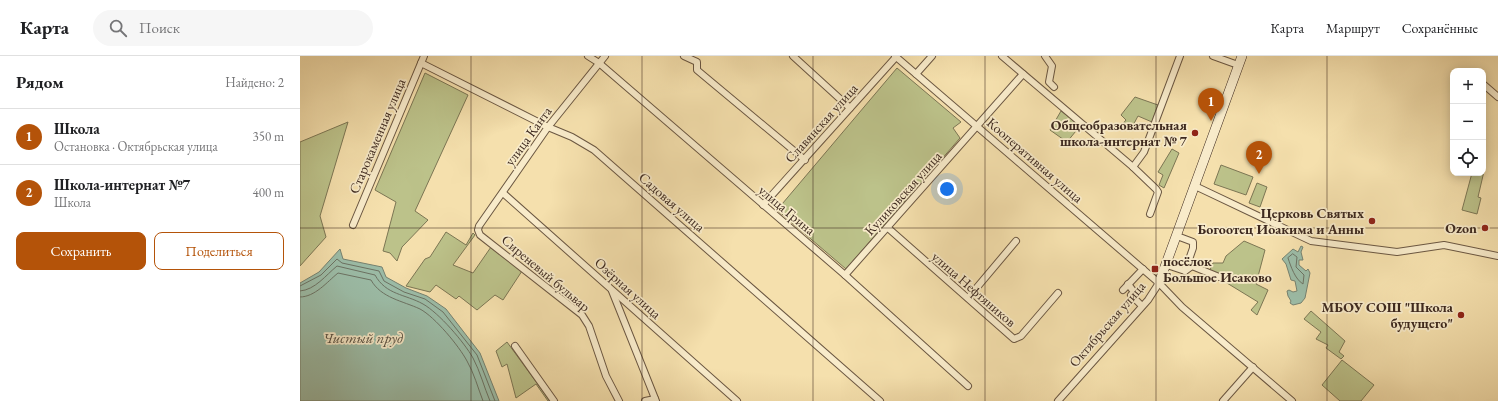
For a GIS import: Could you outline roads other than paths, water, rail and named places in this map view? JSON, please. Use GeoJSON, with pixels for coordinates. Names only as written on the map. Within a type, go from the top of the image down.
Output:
{"type":"FeatureCollection","features":[{"type":"Feature","properties":{"kind":"street","name":"Старокаменная улица"},"geometry":{"type":"LineString","coordinates":[[353,225],[424,56]]}},
{"type":"Feature","properties":{"kind":"street","name":"улица Грина"},"geometry":{"type":"LineString","coordinates":[[588,56],[599,63],[845,275],[968,386]]}},
{"type":"Feature","properties":{"kind":"street","name":"улица Канта"},"geometry":{"type":"LineString","coordinates":[[480,235],[478,230],[479,226],[548,127],[605,56]]}},
{"type":"Feature","properties":{"kind":"street"},"geometry":{"type":"LineString","coordinates":[[684,56],[697,62],[697,70],[805,160]]}},
{"type":"Feature","properties":{"kind":"street"},"geometry":{"type":"LineString","coordinates":[[793,56],[850,108]]}},
{"type":"Feature","properties":{"kind":"street","name":"Славянская улица"},"geometry":{"type":"LineString","coordinates":[[763,205],[805,160],[895,56]]}},
{"type":"Feature","properties":{"kind":"street","name":"Кооперативная улица"},"geometry":{"type":"LineString","coordinates":[[895,56],[1159,283],[1182,307],[1253,367]]}},
{"type":"Feature","properties":{"kind":"street"},"geometry":{"type":"LineString","coordinates":[[916,74],[932,56]]}},
{"type":"Feature","properties":{"kind":"street"},"geometry":{"type":"LineString","coordinates":[[1002,56],[1133,167],[1158,192],[1150,214]]}},
{"type":"Feature","properties":{"kind":"street"},"geometry":{"type":"LineString","coordinates":[[1045,56],[1052,66],[1049,82],[1054,88]]}},
{"type":"Feature","properties":{"kind":"street"},"geometry":{"type":"LineString","coordinates":[[1133,167],[1144,152],[1180,56]]}},
{"type":"Feature","properties":{"kind":"street"},"geometry":{"type":"LineString","coordinates":[[1213,56],[1240,60]]}},
{"type":"Feature","properties":{"kind":"street","name":"Октябрьская улица"},"geometry":{"type":"LineString","coordinates":[[1058,401],[1142,306],[1159,283],[1196,186],[1240,60]]}},
{"type":"Feature","properties":{"kind":"street","name":"Садовая улица"},"geometry":{"type":"LineString","coordinates":[[421,63],[548,127],[572,136],[594,150],[880,401]]}},
{"type":"Feature","properties":{"kind":"street","name":"Куликовская улица"},"geometry":{"type":"LineString","coordinates":[[845,275],[978,127],[1023,74]]}},
{"type":"Feature","properties":{"kind":"street"},"geometry":{"type":"LineString","coordinates":[[1486,87],[1498,97]]}},
{"type":"Feature","properties":{"kind":"street"},"geometry":{"type":"LineString","coordinates":[[1196,186],[1311,241],[1397,252],[1444,245],[1498,256]]}},
{"type":"Feature","properties":{"kind":"street","name":"Озёрная улица"},"geometry":{"type":"LineString","coordinates":[[503,193],[540,224],[734,400]]}},
{"type":"Feature","properties":{"kind":"street","name":"улица Нефтяников"},"geometry":{"type":"LineString","coordinates":[[888,228],[919,257],[1014,339],[1021,336],[1058,293]]}},
{"type":"Feature","properties":{"kind":"street","name":"Сиреневый бульвар"},"geometry":{"type":"LineString","coordinates":[[480,235],[582,315],[589,326],[606,376],[619,401]]}},
{"type":"Feature","properties":{"kind":"street"},"geometry":{"type":"LineString","coordinates":[[1177,236],[1193,242],[1193,248],[1185,271]]}},
{"type":"Feature","properties":{"kind":"street"},"geometry":{"type":"LineString","coordinates":[[968,298],[1016,240]]}},
{"type":"Feature","properties":{"kind":"street"},"geometry":{"type":"LineString","coordinates":[[1167,265],[1185,271]]}},
{"type":"Feature","properties":{"kind":"street"},"geometry":{"type":"LineString","coordinates":[[1185,271],[1192,266],[1219,277]]}},
{"type":"Feature","properties":{"kind":"street"},"geometry":{"type":"LineString","coordinates":[[1123,290],[1134,277],[1138,276],[1142,269]]}},
{"type":"Feature","properties":{"kind":"street"},"geometry":{"type":"LineString","coordinates":[[1128,284],[1134,292],[1131,295],[1142,306]]}},
{"type":"Feature","properties":{"kind":"street"},"geometry":{"type":"LineString","coordinates":[[611,290],[656,400],[645,401]]}},
{"type":"Feature","properties":{"kind":"street"},"geometry":{"type":"LineString","coordinates":[[515,346],[554,401]]}},
{"type":"Feature","properties":{"kind":"street"},"geometry":{"type":"LineString","coordinates":[[1223,401],[1253,367],[1292,401]]}},
{"type":"Feature","properties":{"kind":"water"},"geometry":{"type":"Polygon","coordinates":[[[1301,246],[1303,247],[1301,252],[1303,260],[1299,260],[1299,265],[1306,271],[1308,269],[1310,273],[1305,298],[1301,303],[1293,305],[1290,303],[1291,301],[1287,291],[1297,291],[1295,281],[1291,280],[1286,264],[1282,259],[1293,249],[1298,252],[1301,246]]]}},
{"type":"Feature","properties":{"kind":"water","name":"Чистый пруд"},"geometry":{"type":"Polygon","coordinates":[[[340,249],[343,259],[382,267],[386,277],[406,288],[427,296],[446,309],[480,353],[499,401],[300,401],[300,283],[319,272],[340,249]]]}},
{"type":"Feature","properties":{"kind":"place","name":"Школа"},"geometry":{"type":"Point","coordinates":[1211,121]}},
{"type":"Feature","properties":{"kind":"place","name":"Общеобразовательная школа-интернат № 7"},"geometry":{"type":"Point","coordinates":[1195,133]}},
{"type":"Feature","properties":{"kind":"place","name":"Школа-интернат №7"},"geometry":{"type":"Point","coordinates":[1259,174]}},
{"type":"Feature","properties":{"kind":"place","name":"Церковь Святых Богоотец Иоакима и Анны"},"geometry":{"type":"Point","coordinates":[1372,221]}},
{"type":"Feature","properties":{"kind":"place","name":"Ozon"},"geometry":{"type":"Point","coordinates":[1485,228]}},
{"type":"Feature","properties":{"kind":"place","name":"посёлок Большое Исаково"},"geometry":{"type":"Point","coordinates":[1155,269]}},
{"type":"Feature","properties":{"kind":"place","name":"МБОУ СОШ \"Школа будущего\""},"geometry":{"type":"Point","coordinates":[1461,315]}}]}
